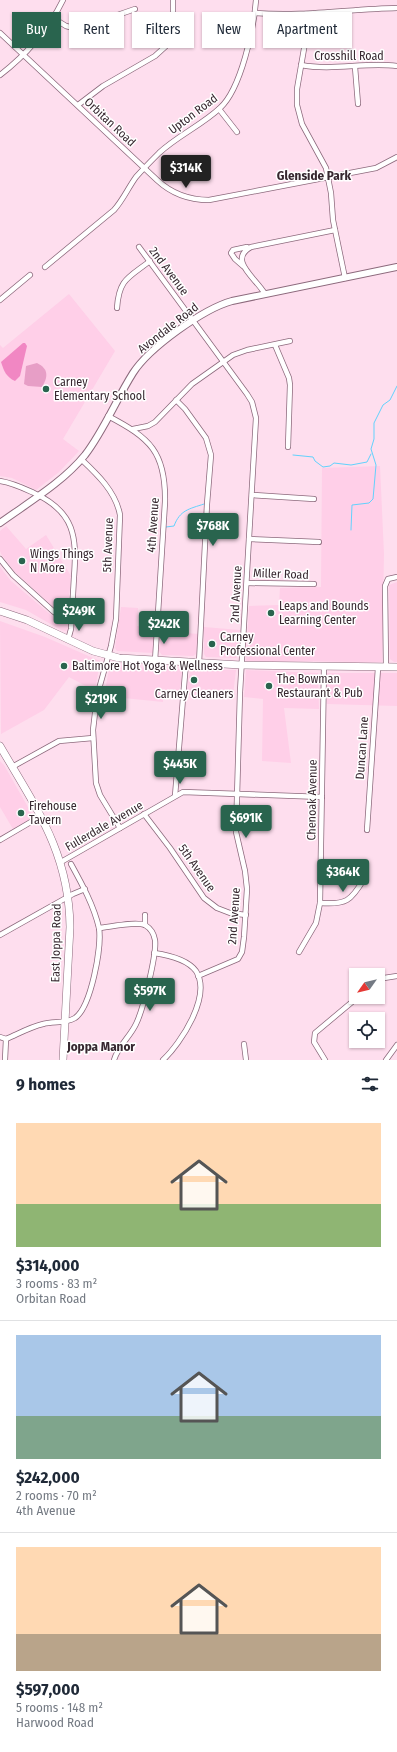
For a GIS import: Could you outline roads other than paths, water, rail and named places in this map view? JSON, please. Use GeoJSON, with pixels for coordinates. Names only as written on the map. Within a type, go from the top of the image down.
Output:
{"type":"FeatureCollection","features":[{"type":"Feature","properties":{"kind":"main road"},"geometry":{"type":"LineString","coordinates":[[0,611],[27,620],[68,640],[108,656],[128,659],[241,665],[397,668]]}},
{"type":"Feature","properties":{"kind":"main road","name":"East Joppa Road"},"geometry":{"type":"LineString","coordinates":[[0,746],[2,755],[12,767],[41,816],[52,838],[60,862],[68,897],[70,938],[63,1060]]}},
{"type":"Feature","properties":{"kind":"street"},"geometry":{"type":"LineString","coordinates":[[56,12],[63,0]]}},
{"type":"Feature","properties":{"kind":"street"},"geometry":{"type":"LineString","coordinates":[[78,105],[103,86],[155,56],[166,46],[173,30],[173,0]]}},
{"type":"Feature","properties":{"kind":"street","name":"Upton Road"},"geometry":{"type":"LineString","coordinates":[[255,13],[256,0]]}},
{"type":"Feature","properties":{"kind":"street"},"geometry":{"type":"LineString","coordinates":[[336,12],[397,8]]}},
{"type":"Feature","properties":{"kind":"street"},"geometry":{"type":"LineString","coordinates":[[61,23],[77,29],[135,9]]}},
{"type":"Feature","properties":{"kind":"street"},"geometry":{"type":"LineString","coordinates":[[255,13],[263,14]]}},
{"type":"Feature","properties":{"kind":"street","name":"Orbitan Road"},"geometry":{"type":"LineString","coordinates":[[0,33],[170,191],[198,200],[209,200],[376,168],[397,157]]}},
{"type":"Feature","properties":{"kind":"street"},"geometry":{"type":"LineString","coordinates":[[0,75],[28,48]]}},
{"type":"Feature","properties":{"kind":"street","name":"Upton Road"},"geometry":{"type":"LineString","coordinates":[[44,267],[114,210],[121,202],[136,177],[169,145],[219,109],[229,98],[238,82],[246,48]]}},
{"type":"Feature","properties":{"kind":"street"},"geometry":{"type":"LineString","coordinates":[[304,48],[296,98],[298,111],[302,124],[326,168],[335,230],[345,278]]}},
{"type":"Feature","properties":{"kind":"street","name":"Crosshill Road"},"geometry":{"type":"LineString","coordinates":[[301,64],[324,68],[377,65],[397,66]]}},
{"type":"Feature","properties":{"kind":"street"},"geometry":{"type":"LineString","coordinates":[[355,67],[358,104]]}},
{"type":"Feature","properties":{"kind":"street"},"geometry":{"type":"LineString","coordinates":[[219,109],[237,132]]}},
{"type":"Feature","properties":{"kind":"street"},"geometry":{"type":"LineString","coordinates":[[265,294],[261,286],[243,266],[234,259],[231,253],[233,250],[335,230]]}},
{"type":"Feature","properties":{"kind":"street","name":"2nd Avenue"},"geometry":{"type":"LineString","coordinates":[[139,247],[248,394],[256,418],[241,665],[236,832],[247,880],[244,937],[242,952],[238,959],[198,976]]}},
{"type":"Feature","properties":{"kind":"street"},"geometry":{"type":"LineString","coordinates":[[243,266],[241,258],[243,252],[251,247]]}},
{"type":"Feature","properties":{"kind":"street"},"geometry":{"type":"LineString","coordinates":[[117,308],[118,293],[124,282],[150,262]]}},
{"type":"Feature","properties":{"kind":"street","name":"Avondale Road"},"geometry":{"type":"LineString","coordinates":[[0,524],[60,479],[81,459],[95,440],[133,373],[144,359],[193,320],[223,303],[397,267]]}},
{"type":"Feature","properties":{"kind":"street"},"geometry":{"type":"LineString","coordinates":[[0,300],[30,275]]}},
{"type":"Feature","properties":{"kind":"street"},"geometry":{"type":"LineString","coordinates":[[133,429],[153,423],[192,384],[233,355],[247,350],[290,342]]}},
{"type":"Feature","properties":{"kind":"street"},"geometry":{"type":"LineString","coordinates":[[275,345],[289,378],[290,385],[288,447]]}},
{"type":"Feature","properties":{"kind":"street"},"geometry":{"type":"LineString","coordinates":[[176,400],[185,409],[206,438],[211,455],[199,663]]}},
{"type":"Feature","properties":{"kind":"street","name":"4th Avenue"},"geometry":{"type":"LineString","coordinates":[[108,416],[133,429],[152,447],[161,464],[166,483],[156,661]]}},
{"type":"Feature","properties":{"kind":"street","name":"5th Avenue"},"geometry":{"type":"LineString","coordinates":[[81,459],[112,494],[119,508],[120,515],[116,619],[97,696],[93,722],[96,783],[103,801],[120,828]]}},
{"type":"Feature","properties":{"kind":"street"},"geometry":{"type":"LineString","coordinates":[[0,481],[16,485],[39,495],[60,510],[69,523],[74,536],[76,552],[70,635],[68,640]]}},
{"type":"Feature","properties":{"kind":"street"},"geometry":{"type":"LineString","coordinates":[[252,495],[314,499]]}},
{"type":"Feature","properties":{"kind":"street"},"geometry":{"type":"LineString","coordinates":[[249,539],[319,542]]}},
{"type":"Feature","properties":{"kind":"street"},"geometry":{"type":"LineString","coordinates":[[0,559],[19,581],[54,612],[60,616],[71,619]]}},
{"type":"Feature","properties":{"kind":"street","name":"Duncan Lane"},"geometry":{"type":"LineString","coordinates":[[367,830],[382,667],[385,586],[388,579],[397,577]]}},
{"type":"Feature","properties":{"kind":"street","name":"Miller Road"},"geometry":{"type":"LineString","coordinates":[[247,583],[314,584]]}},
{"type":"Feature","properties":{"kind":"street"},"geometry":{"type":"LineString","coordinates":[[174,796],[186,662]]}},
{"type":"Feature","properties":{"kind":"street","name":"Chenoak Avenue"},"geometry":{"type":"LineString","coordinates":[[298,952],[316,923],[320,903],[324,667]]}},
{"type":"Feature","properties":{"kind":"street"},"geometry":{"type":"LineString","coordinates":[[12,767],[59,741],[93,738]]}},
{"type":"Feature","properties":{"kind":"street","name":"Fullerdale Avenue"},"geometry":{"type":"LineString","coordinates":[[60,862],[174,796],[188,791],[322,798]]}},
{"type":"Feature","properties":{"kind":"street","name":"5th Avenue"},"geometry":{"type":"LineString","coordinates":[[144,814],[170,848],[204,898],[217,908],[230,913],[246,915]]}},
{"type":"Feature","properties":{"kind":"street"},"geometry":{"type":"LineString","coordinates":[[0,840],[41,816]]}},
{"type":"Feature","properties":{"kind":"street"},"geometry":{"type":"LineString","coordinates":[[0,1037],[6,1039],[41,1024],[65,1022],[79,1015],[90,994],[100,944],[99,928],[85,889],[71,864]]}},
{"type":"Feature","properties":{"kind":"street"},"geometry":{"type":"LineString","coordinates":[[320,903],[336,904],[348,900],[356,893],[364,879]]}},
{"type":"Feature","properties":{"kind":"street"},"geometry":{"type":"LineString","coordinates":[[0,935],[85,889]]}},
{"type":"Feature","properties":{"kind":"street"},"geometry":{"type":"LineString","coordinates":[[145,914],[145,925]]}},
{"type":"Feature","properties":{"kind":"street"},"geometry":{"type":"LineString","coordinates":[[99,928],[136,924],[145,925],[150,929],[154,936],[154,953],[139,1018],[116,1052],[114,1060]]}},
{"type":"Feature","properties":{"kind":"street"},"geometry":{"type":"LineString","coordinates":[[154,953],[179,959],[186,962],[194,969],[198,976],[200,994],[193,1018],[180,1042],[164,1060]]}},
{"type":"Feature","properties":{"kind":"street"},"geometry":{"type":"LineString","coordinates":[[385,979],[397,976]]}},
{"type":"Feature","properties":{"kind":"street"},"geometry":{"type":"LineString","coordinates":[[325,1060],[317,1047],[314,1038],[318,1030],[350,1004]]}},
{"type":"Feature","properties":{"kind":"street"},"geometry":{"type":"LineString","coordinates":[[6,1039],[6,1060]]}},
{"type":"Feature","properties":{"kind":"street"},"geometry":{"type":"LineString","coordinates":[[244,1044],[246,1060]]}},
{"type":"Feature","properties":{"kind":"street"},"geometry":{"type":"LineString","coordinates":[[386,1060],[397,1045]]}},
{"type":"Feature","properties":{"kind":"waterway"},"geometry":{"type":"LineString","coordinates":[[351,530],[352,505],[369,503],[373,499],[376,465],[371,449],[374,439],[374,423],[383,405],[390,400],[397,386]]}},
{"type":"Feature","properties":{"kind":"waterway"},"geometry":{"type":"LineString","coordinates":[[293,455],[313,457],[315,461],[323,467],[330,466],[334,463],[351,465],[367,462],[371,454]]}},
{"type":"Feature","properties":{"kind":"waterway"},"geometry":{"type":"LineString","coordinates":[[166,527],[174,526],[182,513],[204,504]]}},
{"type":"Feature","properties":{"kind":"place","name":"Carney Elementary School"},"geometry":{"type":"Point","coordinates":[46,389]}},
{"type":"Feature","properties":{"kind":"place","name":"Wings Things N More"},"geometry":{"type":"Point","coordinates":[22,561]}},
{"type":"Feature","properties":{"kind":"place","name":"Leaps and Bounds Learning Center"},"geometry":{"type":"Point","coordinates":[271,613]}},
{"type":"Feature","properties":{"kind":"place","name":"Carney Professional Center"},"geometry":{"type":"Point","coordinates":[212,644]}},
{"type":"Feature","properties":{"kind":"place","name":"Baltimore Hot Yoga & Wellness"},"geometry":{"type":"Point","coordinates":[64,666]}},
{"type":"Feature","properties":{"kind":"place","name":"Carney Cleaners"},"geometry":{"type":"Point","coordinates":[194,680]}},
{"type":"Feature","properties":{"kind":"place","name":"The Bowman Restaurant & Pub"},"geometry":{"type":"Point","coordinates":[269,686]}},
{"type":"Feature","properties":{"kind":"place","name":"Firehouse Tavern"},"geometry":{"type":"Point","coordinates":[21,813]}},
{"type":"Feature","properties":{"kind":"district","name":"Glenside Park"},"geometry":{"type":"Point","coordinates":[314,175]}},
{"type":"Feature","properties":{"kind":"district","name":"Joppa Manor"},"geometry":{"type":"Point","coordinates":[101,1046]}}]}
